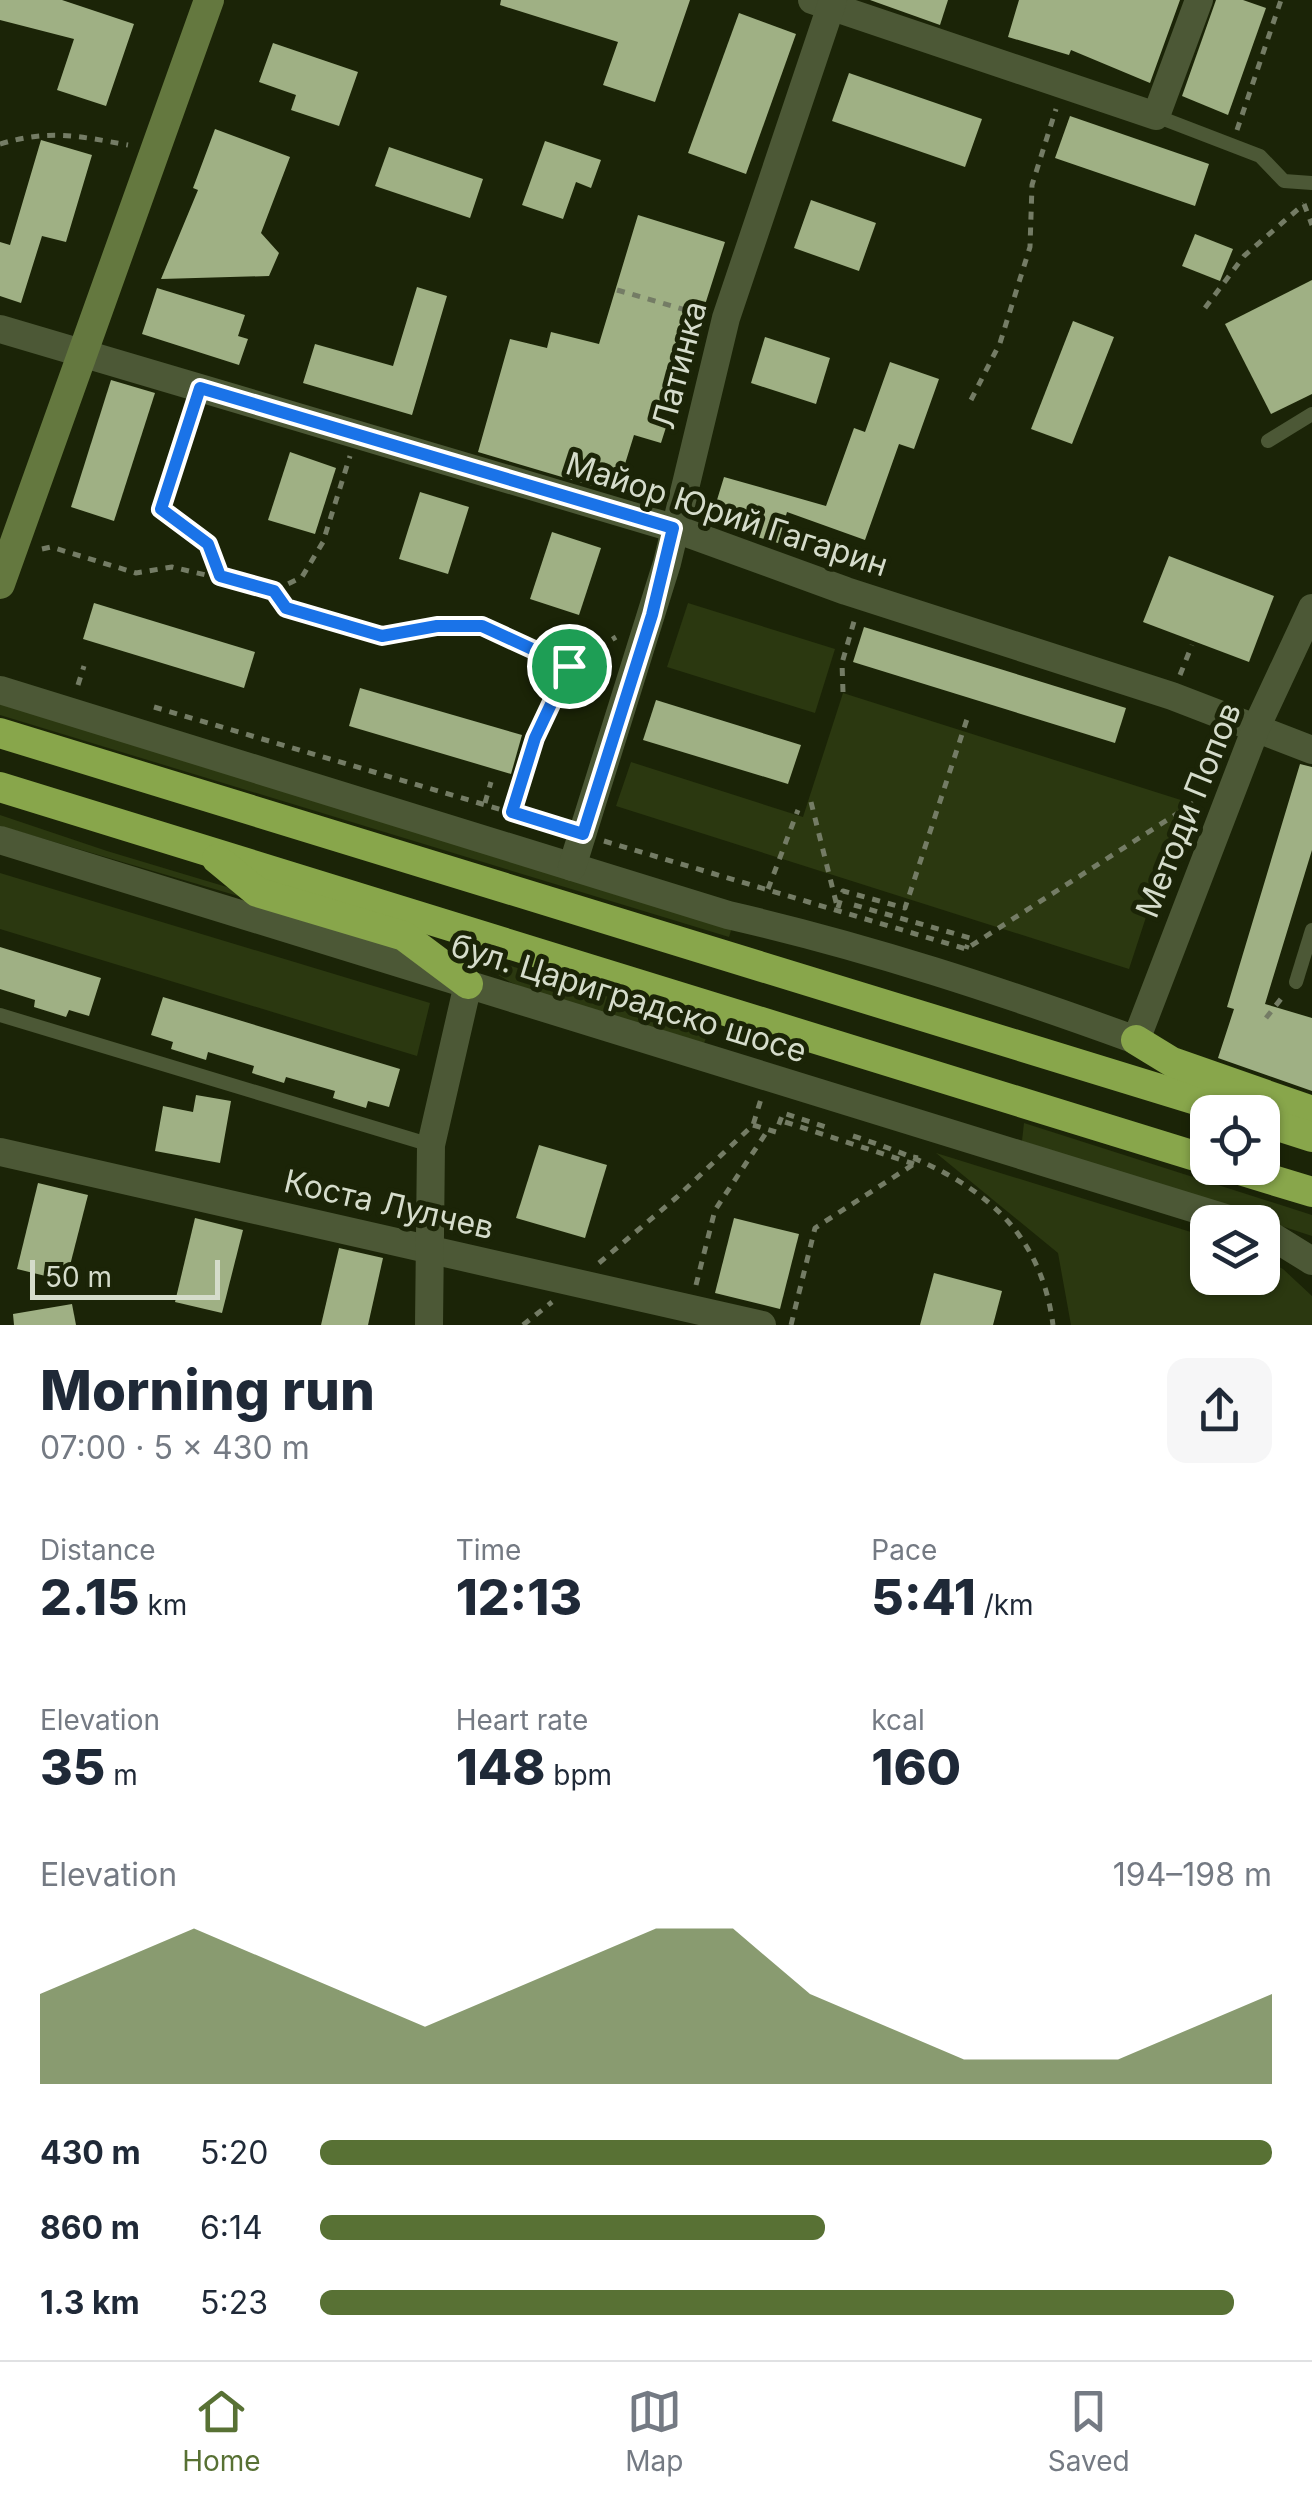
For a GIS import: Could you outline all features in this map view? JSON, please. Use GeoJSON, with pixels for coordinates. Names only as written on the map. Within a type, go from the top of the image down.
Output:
{"type":"FeatureCollection","features":[{"type":"Feature","properties":{"kind":"highway","name":"бул. Цариградско шосе"},"geometry":{"type":"LineString","coordinates":[[0,733],[1190,1098]]}},
{"type":"Feature","properties":{"kind":"highway","name":"бул. Цариградско шосе"},"geometry":{"type":"LineString","coordinates":[[0,787],[1190,1154]]}},
{"type":"Feature","properties":{"kind":"highway"},"geometry":{"type":"LineString","coordinates":[[203,848],[257,892],[404,936],[468,984]]}},
{"type":"Feature","properties":{"kind":"highway"},"geometry":{"type":"LineString","coordinates":[[1136,1040],[1172,1062],[1312,1111]]}},
{"type":"Feature","properties":{"kind":"highway"},"geometry":{"type":"LineString","coordinates":[[1280,1127],[1312,1137]]}},
{"type":"Feature","properties":{"kind":"highway"},"geometry":{"type":"LineString","coordinates":[[1280,1182],[1312,1192]]}},
{"type":"Feature","properties":{"kind":"street"},"geometry":{"type":"LineString","coordinates":[[5,570],[209,0]]}},
{"type":"Feature","properties":{"kind":"street"},"geometry":{"type":"LineString","coordinates":[[825,2],[1156,116],[1199,0]]}},
{"type":"Feature","properties":{"kind":"street","name":"Латинка"},"geometry":{"type":"LineString","coordinates":[[572,868],[652,615],[726,318],[825,2]]}},
{"type":"Feature","properties":{"kind":"street","name":"Майор Юрий Гагарин"},"geometry":{"type":"LineString","coordinates":[[0,329],[673,528],[862,596],[1172,696],[1312,750]]}},
{"type":"Feature","properties":{"kind":"street","name":"Методи Попов"},"geometry":{"type":"LineString","coordinates":[[1136,1040],[1256,728],[1312,608]]}},
{"type":"Feature","properties":{"kind":"street"},"geometry":{"type":"LineString","coordinates":[[0,690],[728,915],[832,938],[965,978],[1136,1040]]}},
{"type":"Feature","properties":{"kind":"street","name":"бул. Цариградско шосе"},"geometry":{"type":"LineString","coordinates":[[0,840],[1190,1207]]}},
{"type":"Feature","properties":{"kind":"street"},"geometry":{"type":"LineString","coordinates":[[429,1325],[431,1145],[468,984]]}},
{"type":"Feature","properties":{"kind":"street","name":"Коста Лулчев"},"geometry":{"type":"LineString","coordinates":[[0,1152],[762,1325]]}},
{"type":"Feature","properties":{"kind":"street"},"geometry":{"type":"LineString","coordinates":[[1280,1241],[1307,1257]]}},
{"type":"Feature","properties":{"kind":"lane"},"geometry":{"type":"LineString","coordinates":[[1156,116],[1260,156],[1284,180],[1312,183]]}},
{"type":"Feature","properties":{"kind":"lane"},"geometry":{"type":"LineString","coordinates":[[1268,441],[1312,414]]}},
{"type":"Feature","properties":{"kind":"lane"},"geometry":{"type":"LineString","coordinates":[[1296,982],[1312,930]]}},
{"type":"Feature","properties":{"kind":"lane"},"geometry":{"type":"LineString","coordinates":[[0,1015],[431,1145]]}},
{"type":"Feature","properties":{"kind":"path"},"geometry":{"type":"LineString","coordinates":[[1232,146],[1281,0]]}},
{"type":"Feature","properties":{"kind":"path"},"geometry":{"type":"LineString","coordinates":[[971,400],[1000,343],[1030,248],[1032,185],[1064,85]]}},
{"type":"Feature","properties":{"kind":"path"},"geometry":{"type":"LineString","coordinates":[[0,144],[36,134],[61,133],[155,150]]}},
{"type":"Feature","properties":{"kind":"path"},"geometry":{"type":"LineString","coordinates":[[1205,308],[1244,256],[1304,204]]}},
{"type":"Feature","properties":{"kind":"path"},"geometry":{"type":"LineString","coordinates":[[617,290],[702,315]]}},
{"type":"Feature","properties":{"kind":"path"},"geometry":{"type":"LineString","coordinates":[[200,388],[161,509],[208,544],[220,576]]}},
{"type":"Feature","properties":{"kind":"path"},"geometry":{"type":"LineString","coordinates":[[274,591],[302,577],[323,542],[350,456]]}},
{"type":"Feature","properties":{"kind":"path"},"geometry":{"type":"LineString","coordinates":[[5,570],[51,547],[136,573],[172,567],[220,576],[274,591],[286,608],[382,636],[437,626],[482,626],[569,666],[629,688]]}},
{"type":"Feature","properties":{"kind":"path"},"geometry":{"type":"LineString","coordinates":[[843,692],[842,663],[862,596]]}},
{"type":"Feature","properties":{"kind":"path"},"geometry":{"type":"LineString","coordinates":[[512,812],[535,738],[569,666],[652,615]]}},
{"type":"Feature","properties":{"kind":"path"},"geometry":{"type":"LineString","coordinates":[[78,685],[84,666]]}},
{"type":"Feature","properties":{"kind":"path"},"geometry":{"type":"LineString","coordinates":[[62,681],[96,690]]}},
{"type":"Feature","properties":{"kind":"path"},"geometry":{"type":"LineString","coordinates":[[152,707],[966,949]]}},
{"type":"Feature","properties":{"kind":"path"},"geometry":{"type":"LineString","coordinates":[[838,909],[843,891],[905,908],[969,713]]}},
{"type":"Feature","properties":{"kind":"path"},"geometry":{"type":"LineString","coordinates":[[966,949],[1239,774]]}},
{"type":"Feature","properties":{"kind":"path"},"geometry":{"type":"LineString","coordinates":[[485,803],[491,782]]}},
{"type":"Feature","properties":{"kind":"path"},"geometry":{"type":"LineString","coordinates":[[811,802],[838,909]]}},
{"type":"Feature","properties":{"kind":"path"},"geometry":{"type":"LineString","coordinates":[[768,889],[798,810]]}},
{"type":"Feature","properties":{"kind":"path"},"geometry":{"type":"LineString","coordinates":[[854,906],[970,938],[966,949]]}},
{"type":"Feature","properties":{"kind":"path"},"geometry":{"type":"LineString","coordinates":[[1266,1018],[1296,982]]}},
{"type":"Feature","properties":{"kind":"path"},"geometry":{"type":"LineString","coordinates":[[575,1284],[677,1197],[753,1124],[763,1092]]}},
{"type":"Feature","properties":{"kind":"path"},"geometry":{"type":"LineString","coordinates":[[753,1124],[776,1132],[783,1113],[826,1127]]}},
{"type":"Feature","properties":{"kind":"path"},"geometry":{"type":"LineString","coordinates":[[785,1122],[914,1164]]}},
{"type":"Feature","properties":{"kind":"path"},"geometry":{"type":"LineString","coordinates":[[690,1308],[715,1210],[768,1130]]}},
{"type":"Feature","properties":{"kind":"path"},"geometry":{"type":"LineString","coordinates":[[853,1136],[916,1156],[996,1208],[1022,1236],[1044,1278],[1053,1325]]}},
{"type":"Feature","properties":{"kind":"path"},"geometry":{"type":"LineString","coordinates":[[790,1325],[815,1228],[914,1164],[916,1156]]}},
{"type":"Feature","properties":{"kind":"green space"},"geometry":{"type":"Polygon","coordinates":[[[688,603],[835,649],[815,713],[667,667],[688,603]]]}},
{"type":"Feature","properties":{"kind":"green space"},"geometry":{"type":"Polygon","coordinates":[[[843,693],[1184,801],[1129,969],[616,806],[631,762],[803,817],[843,693]]]}},
{"type":"Feature","properties":{"kind":"green space"},"geometry":{"type":"Polygon","coordinates":[[[0,701],[733,924],[729,937],[0,715],[0,701]]]}},
{"type":"Feature","properties":{"kind":"green space"},"geometry":{"type":"Polygon","coordinates":[[[0,815],[386,935],[384,939],[0,826],[0,815]]]}},
{"type":"Feature","properties":{"kind":"green space"},"geometry":{"type":"Polygon","coordinates":[[[0,873],[430,1003],[417,1056],[0,929],[0,873]]]}},
{"type":"Feature","properties":{"kind":"green space"},"geometry":{"type":"Polygon","coordinates":[[[451,947],[710,1029],[704,1043],[541,995],[510,982],[451,947]]]}},
{"type":"Feature","properties":{"kind":"green space"},"geometry":{"type":"Polygon","coordinates":[[[1024,1123],[1190,1176],[1190,1185],[1218,1185],[1312,1215],[1312,1236],[1280,1226],[1280,1205],[1217,1205],[1022,1141],[1024,1123]]]}},
{"type":"Feature","properties":{"kind":"green space"},"geometry":{"type":"Polygon","coordinates":[[[936,1153],[1190,1232],[1190,1295],[1280,1295],[1280,1268],[1312,1296],[1312,1325],[1071,1325],[1058,1253],[936,1153]]]}},
{"type":"Feature","properties":{"kind":"building"},"geometry":{"type":"Polygon","coordinates":[[[0,0],[62,0],[134,24],[106,106],[57,90],[74,39],[0,20],[0,0]]]}},
{"type":"Feature","properties":{"kind":"building"},"geometry":{"type":"Polygon","coordinates":[[[501,0],[690,0],[655,102],[603,85],[618,42],[500,5],[501,0]]]}},
{"type":"Feature","properties":{"kind":"building"},"geometry":{"type":"Polygon","coordinates":[[[870,0],[948,0],[940,25],[870,0]]]}},
{"type":"Feature","properties":{"kind":"building"},"geometry":{"type":"Polygon","coordinates":[[[1019,0],[1180,0],[1150,83],[1071,50],[1069,55],[1008,37],[1019,0]]]}},
{"type":"Feature","properties":{"kind":"building"},"geometry":{"type":"Polygon","coordinates":[[[1216,0],[1243,0],[1266,8],[1228,115],[1182,96],[1216,0]]]}},
{"type":"Feature","properties":{"kind":"building"},"geometry":{"type":"Polygon","coordinates":[[[739,13],[796,34],[746,174],[688,153],[739,13]]]}},
{"type":"Feature","properties":{"kind":"building"},"geometry":{"type":"Polygon","coordinates":[[[273,43],[358,72],[339,126],[291,110],[296,95],[259,82],[273,43]]]}},
{"type":"Feature","properties":{"kind":"building"},"geometry":{"type":"Polygon","coordinates":[[[849,73],[982,119],[965,167],[832,121],[849,73]]]}},
{"type":"Feature","properties":{"kind":"building"},"geometry":{"type":"Polygon","coordinates":[[[1070,116],[1209,164],[1195,206],[1055,158],[1070,116]]]}},
{"type":"Feature","properties":{"kind":"building"},"geometry":{"type":"Polygon","coordinates":[[[215,129],[290,157],[261,233],[279,253],[269,276],[161,279],[198,190],[193,188],[215,129]]]}},
{"type":"Feature","properties":{"kind":"building"},"geometry":{"type":"Polygon","coordinates":[[[41,140],[92,155],[66,242],[42,236],[21,303],[0,296],[0,242],[10,245],[41,140]]]}},
{"type":"Feature","properties":{"kind":"building"},"geometry":{"type":"Polygon","coordinates":[[[545,141],[601,160],[591,188],[576,182],[563,219],[522,205],[545,141]]]}},
{"type":"Feature","properties":{"kind":"building"},"geometry":{"type":"Polygon","coordinates":[[[389,147],[483,179],[470,218],[375,186],[389,147]]]}},
{"type":"Feature","properties":{"kind":"building"},"geometry":{"type":"Polygon","coordinates":[[[811,200],[876,223],[859,271],[794,248],[811,200]]]}},
{"type":"Feature","properties":{"kind":"building"},"geometry":{"type":"Polygon","coordinates":[[[638,215],[725,242],[661,443],[634,435],[616,493],[478,452],[510,339],[547,348],[551,332],[599,344],[638,215]]]}},
{"type":"Feature","properties":{"kind":"building"},"geometry":{"type":"Polygon","coordinates":[[[1195,234],[1233,249],[1220,281],[1182,266],[1195,234]]]}},
{"type":"Feature","properties":{"kind":"building"},"geometry":{"type":"Polygon","coordinates":[[[1312,280],[1312,394],[1271,414],[1225,324],[1312,280]]]}},
{"type":"Feature","properties":{"kind":"building"},"geometry":{"type":"Polygon","coordinates":[[[417,287],[447,296],[412,415],[303,383],[315,344],[393,366],[417,287]]]}},
{"type":"Feature","properties":{"kind":"building"},"geometry":{"type":"Polygon","coordinates":[[[157,288],[245,315],[238,336],[248,339],[239,365],[142,334],[157,288]]]}},
{"type":"Feature","properties":{"kind":"building"},"geometry":{"type":"Polygon","coordinates":[[[1073,321],[1114,337],[1072,444],[1031,429],[1073,321]]]}},
{"type":"Feature","properties":{"kind":"building"},"geometry":{"type":"Polygon","coordinates":[[[765,337],[830,358],[816,404],[751,383],[765,337]]]}},
{"type":"Feature","properties":{"kind":"building"},"geometry":{"type":"Polygon","coordinates":[[[890,362],[939,379],[914,449],[899,444],[865,540],[787,512],[778,543],[710,523],[724,477],[826,506],[854,428],[865,432],[890,362]]]}},
{"type":"Feature","properties":{"kind":"building"},"geometry":{"type":"Polygon","coordinates":[[[111,380],[155,393],[114,521],[71,507],[111,380]]]}},
{"type":"Feature","properties":{"kind":"building"},"geometry":{"type":"Polygon","coordinates":[[[290,452],[336,468],[315,534],[268,520],[290,452]]]}},
{"type":"Feature","properties":{"kind":"building"},"geometry":{"type":"Polygon","coordinates":[[[420,492],[469,507],[448,574],[399,559],[420,492]]]}},
{"type":"Feature","properties":{"kind":"building"},"geometry":{"type":"Polygon","coordinates":[[[552,532],[601,548],[579,615],[530,599],[552,532]]]}},
{"type":"Feature","properties":{"kind":"building"},"geometry":{"type":"Polygon","coordinates":[[[1169,556],[1274,596],[1249,662],[1143,622],[1169,556]]]}},
{"type":"Feature","properties":{"kind":"building"},"geometry":{"type":"Polygon","coordinates":[[[94,603],[255,652],[244,688],[83,639],[94,603]]]}},
{"type":"Feature","properties":{"kind":"building"},"geometry":{"type":"Polygon","coordinates":[[[864,627],[1126,708],[1115,743],[853,662],[864,627]]]}},
{"type":"Feature","properties":{"kind":"building"},"geometry":{"type":"Polygon","coordinates":[[[360,688],[522,735],[511,774],[349,726],[360,688]]]}},
{"type":"Feature","properties":{"kind":"building"},"geometry":{"type":"Polygon","coordinates":[[[656,700],[801,745],[788,784],[643,740],[656,700]]]}},
{"type":"Feature","properties":{"kind":"building"},"geometry":{"type":"Polygon","coordinates":[[[1300,764],[1312,767],[1312,850],[1265,1004],[1312,1018],[1312,1091],[1218,1058],[1234,1009],[1227,1007],[1300,764]]]}},
{"type":"Feature","properties":{"kind":"building"},"geometry":{"type":"Polygon","coordinates":[[[0,947],[101,978],[89,1016],[69,1010],[66,1017],[34,1007],[35,1000],[0,989],[0,947]]]}},
{"type":"Feature","properties":{"kind":"building"},"geometry":{"type":"Polygon","coordinates":[[[163,997],[400,1069],[389,1107],[368,1101],[366,1108],[333,1098],[335,1091],[286,1077],[284,1083],[252,1073],[254,1066],[208,1052],[206,1060],[171,1049],[173,1042],[151,1035],[163,997]]]}},
{"type":"Feature","properties":{"kind":"building"},"geometry":{"type":"Polygon","coordinates":[[[196,1095],[231,1101],[220,1163],[155,1151],[163,1106],[193,1112],[196,1095]]]}},
{"type":"Feature","properties":{"kind":"building"},"geometry":{"type":"Polygon","coordinates":[[[539,1145],[607,1165],[585,1238],[516,1218],[539,1145]]]}},
{"type":"Feature","properties":{"kind":"building"},"geometry":{"type":"Polygon","coordinates":[[[38,1183],[88,1195],[66,1281],[17,1269],[38,1183]]]}},
{"type":"Feature","properties":{"kind":"building"},"geometry":{"type":"Polygon","coordinates":[[[195,1218],[243,1230],[222,1313],[175,1302],[195,1218]]]}},
{"type":"Feature","properties":{"kind":"building"},"geometry":{"type":"Polygon","coordinates":[[[734,1218],[799,1234],[780,1309],[715,1293],[734,1218]]]}},
{"type":"Feature","properties":{"kind":"building"},"geometry":{"type":"Polygon","coordinates":[[[339,1248],[383,1258],[368,1325],[321,1325],[339,1248]]]}},
{"type":"Feature","properties":{"kind":"building"},"geometry":{"type":"Polygon","coordinates":[[[934,1273],[1002,1291],[993,1325],[920,1325],[934,1273]]]}},
{"type":"Feature","properties":{"kind":"building"},"geometry":{"type":"Polygon","coordinates":[[[72,1304],[76,1325],[14,1325],[13,1314],[72,1304]]]}},
{"type":"Feature","properties":{"kind":"route"},"geometry":{"type":"LineString","coordinates":[[200,388],[673,528],[667,564],[583,834],[512,812],[535,738],[569,666],[482,626],[437,626],[382,636],[286,608],[274,591],[220,576],[208,544],[161,509],[200,388]]}}]}
